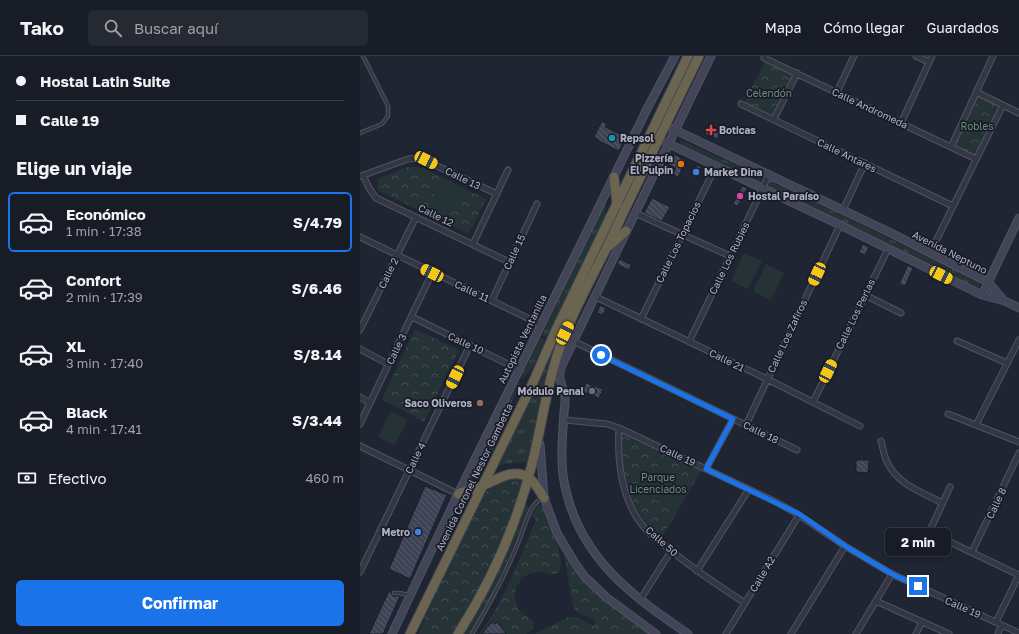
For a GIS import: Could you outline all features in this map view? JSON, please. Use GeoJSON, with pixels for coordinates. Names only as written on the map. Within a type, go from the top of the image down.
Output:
{"type":"FeatureCollection","features":[{"type":"Feature","properties":{"kind":"highway"},"geometry":{"type":"LineString","coordinates":[[661,123],[688,56]]}},
{"type":"Feature","properties":{"kind":"highway"},"geometry":{"type":"LineString","coordinates":[[458,634],[475,607],[498,562],[518,509],[540,433],[547,390],[565,333],[606,248],[654,137],[699,56]]}},
{"type":"Feature","properties":{"kind":"highway","name":"Avenida Coronel Nestor Gambetta"},"geometry":{"type":"LineString","coordinates":[[410,634],[531,386],[556,330],[617,206],[654,137]]}},
{"type":"Feature","properties":{"kind":"highway"},"geometry":{"type":"LineString","coordinates":[[614,177],[617,206]]}},
{"type":"Feature","properties":{"kind":"highway"},"geometry":{"type":"LineString","coordinates":[[606,248],[626,231]]}},
{"type":"Feature","properties":{"kind":"highway"},"geometry":{"type":"LineString","coordinates":[[458,494],[482,486],[502,476],[517,474],[528,477],[544,498]]}},
{"type":"Feature","properties":{"kind":"street","name":"Autopista Ventanilla"},"geometry":{"type":"LineString","coordinates":[[392,634],[458,494],[675,56]]}},
{"type":"Feature","properties":{"kind":"street"},"geometry":{"type":"LineString","coordinates":[[688,634],[623,586],[600,562],[582,534],[573,516],[563,476],[562,460],[565,397],[559,376],[560,369],[594,296],[711,56]]}},
{"type":"Feature","properties":{"kind":"street"},"geometry":{"type":"LineString","coordinates":[[837,92],[854,56]]}},
{"type":"Feature","properties":{"kind":"street"},"geometry":{"type":"LineString","coordinates":[[916,56],[929,62]]}},
{"type":"Feature","properties":{"kind":"street"},"geometry":{"type":"LineString","coordinates":[[901,123],[932,56]]}},
{"type":"Feature","properties":{"kind":"street"},"geometry":{"type":"LineString","coordinates":[[951,147],[993,56]]}},
{"type":"Feature","properties":{"kind":"street","name":"Calle Andromeda"},"geometry":{"type":"LineString","coordinates":[[765,57],[976,159]]}},
{"type":"Feature","properties":{"kind":"street"},"geometry":{"type":"LineString","coordinates":[[774,120],[797,73]]}},
{"type":"Feature","properties":{"kind":"street"},"geometry":{"type":"LineString","coordinates":[[976,92],[1019,113]]}},
{"type":"Feature","properties":{"kind":"street","name":"Calle Antares"},"geometry":{"type":"LineString","coordinates":[[741,104],[953,206]]}},
{"type":"Feature","properties":{"kind":"street"},"geometry":{"type":"LineString","coordinates":[[934,245],[1003,105]]}},
{"type":"Feature","properties":{"kind":"street","name":"Avenida Neptuno"},"geometry":{"type":"LineString","coordinates":[[661,123],[769,174],[988,282],[1004,302]]}},
{"type":"Feature","properties":{"kind":"street"},"geometry":{"type":"LineString","coordinates":[[654,137],[840,225],[982,295],[1019,308]]}},
{"type":"Feature","properties":{"kind":"street","name":"Calle 13"},"geometry":{"type":"LineString","coordinates":[[362,176],[408,159],[420,158],[497,194]]}},
{"type":"Feature","properties":{"kind":"street"},"geometry":{"type":"LineString","coordinates":[[843,210],[865,163]]}},
{"type":"Feature","properties":{"kind":"street","name":"Calle Los Topacios"},"geometry":{"type":"LineString","coordinates":[[641,319],[716,166]]}},
{"type":"Feature","properties":{"kind":"street"},"geometry":{"type":"LineString","coordinates":[[473,244],[508,170]]}},
{"type":"Feature","properties":{"kind":"street","name":"Calle Los Rubies"},"geometry":{"type":"LineString","coordinates":[[689,342],[769,174]]}},
{"type":"Feature","properties":{"kind":"street","name":"Calle 12"},"geometry":{"type":"LineString","coordinates":[[362,176],[376,198],[510,262]]}},
{"type":"Feature","properties":{"kind":"street","name":"Calle 15"},"geometry":{"type":"LineString","coordinates":[[492,300],[537,204]]}},
{"type":"Feature","properties":{"kind":"street"},"geometry":{"type":"LineString","coordinates":[[635,212],[730,256]]}},
{"type":"Feature","properties":{"kind":"street","name":"Calle 2"},"geometry":{"type":"LineString","coordinates":[[360,330],[416,217]]}},
{"type":"Feature","properties":{"kind":"street"},"geometry":{"type":"LineString","coordinates":[[982,295],[1019,218]]}},
{"type":"Feature","properties":{"kind":"street","name":"Calle Los Zafiros"},"geometry":{"type":"LineString","coordinates":[[746,425],[840,225]]}},
{"type":"Feature","properties":{"kind":"street","name":"Calle 11"},"geometry":{"type":"LineString","coordinates":[[360,237],[542,325]]}},
{"type":"Feature","properties":{"kind":"street","name":"Calle Los Perlas"},"geometry":{"type":"LineString","coordinates":[[813,402],[888,249]]}},
{"type":"Feature","properties":{"kind":"street","name":"Calle 3"},"geometry":{"type":"LineString","coordinates":[[360,424],[432,273]]}},
{"type":"Feature","properties":{"kind":"street"},"geometry":{"type":"LineString","coordinates":[[865,295],[901,313]]}},
{"type":"Feature","properties":{"kind":"street","name":"Calle 21"},"geometry":{"type":"LineString","coordinates":[[594,296],[767,379],[860,426]]}},
{"type":"Feature","properties":{"kind":"street","name":"Calle 10"},"geometry":{"type":"LineString","coordinates":[[412,317],[520,370]]}},
{"type":"Feature","properties":{"kind":"street"},"geometry":{"type":"LineString","coordinates":[[976,425],[1019,340]]}},
{"type":"Feature","properties":{"kind":"street","name":"Calle 18"},"geometry":{"type":"LineString","coordinates":[[573,341],[797,450]]}},
{"type":"Feature","properties":{"kind":"street"},"geometry":{"type":"LineString","coordinates":[[957,341],[1007,363]]}},
{"type":"Feature","properties":{"kind":"street","name":"Calle 4"},"geometry":{"type":"LineString","coordinates":[[361,568],[470,345]]}},
{"type":"Feature","properties":{"kind":"street"},"geometry":{"type":"LineString","coordinates":[[360,349],[388,364]]}},
{"type":"Feature","properties":{"kind":"street"},"geometry":{"type":"LineString","coordinates":[[360,397],[370,403]]}},
{"type":"Feature","properties":{"kind":"street"},"geometry":{"type":"LineString","coordinates":[[948,414],[1019,442]]}},
{"type":"Feature","properties":{"kind":"street"},"geometry":{"type":"LineString","coordinates":[[706,469],[733,419]]}},
{"type":"Feature","properties":{"kind":"street","name":"Calle 19"},"geometry":{"type":"LineString","coordinates":[[564,420],[606,424],[619,428],[799,514],[845,546],[892,574],[1019,633]]}},
{"type":"Feature","properties":{"kind":"street","name":"Calle 50"},"geometry":{"type":"LineString","coordinates":[[619,428],[618,458],[624,486],[634,512],[648,532],[697,571],[745,603]]}},
{"type":"Feature","properties":{"kind":"street"},"geometry":{"type":"LineString","coordinates":[[540,433],[540,458],[544,498],[557,532],[575,564],[606,597],[656,634]]}},
{"type":"Feature","properties":{"kind":"street"},"geometry":{"type":"LineString","coordinates":[[880,441],[887,462],[895,475],[905,484],[942,503]]}},
{"type":"Feature","properties":{"kind":"street"},"geometry":{"type":"LineString","coordinates":[[360,446],[458,494]]}},
{"type":"Feature","properties":{"kind":"street","name":"Calle 8"},"geometry":{"type":"LineString","coordinates":[[972,552],[1019,453]]}},
{"type":"Feature","properties":{"kind":"street"},"geometry":{"type":"LineString","coordinates":[[920,552],[950,487]]}},
{"type":"Feature","properties":{"kind":"street"},"geometry":{"type":"LineString","coordinates":[[697,571],[749,489]]}},
{"type":"Feature","properties":{"kind":"street","name":"Calle A2"},"geometry":{"type":"LineString","coordinates":[[726,634],[799,514]]}},
{"type":"Feature","properties":{"kind":"street"},"geometry":{"type":"LineString","coordinates":[[929,532],[1019,575],[999,624],[998,634]]}},
{"type":"Feature","properties":{"kind":"street"},"geometry":{"type":"LineString","coordinates":[[791,634],[845,546]]}},
{"type":"Feature","properties":{"kind":"street"},"geometry":{"type":"LineString","coordinates":[[640,600],[671,550]]}},
{"type":"Feature","properties":{"kind":"street"},"geometry":{"type":"LineString","coordinates":[[856,634],[892,574]]}},
{"type":"Feature","properties":{"kind":"street"},"geometry":{"type":"LineString","coordinates":[[876,601],[949,634]]}},
{"type":"Feature","properties":{"kind":"street"},"geometry":{"type":"LineString","coordinates":[[916,634],[922,622]]}},
{"type":"Feature","properties":{"kind":"street"},"geometry":{"type":"LineString","coordinates":[[672,634],[677,627]]}},
{"type":"Feature","properties":{"kind":"lane"},"geometry":{"type":"LineString","coordinates":[[360,133],[382,124],[388,116],[388,106],[363,56]]}},
{"type":"Feature","properties":{"kind":"lane"},"geometry":{"type":"LineString","coordinates":[[472,634],[492,600],[536,502],[544,498]]}},
{"type":"Feature","properties":{"kind":"lane"},"geometry":{"type":"LineString","coordinates":[[394,593],[410,596]]}},
{"type":"Feature","properties":{"kind":"green space","name":"Celendón"},"geometry":{"type":"Polygon","coordinates":[[[765,61],[796,76],[776,118],[744,103],[765,61]]]}},
{"type":"Feature","properties":{"kind":"green space","name":"Robles"},"geometry":{"type":"Polygon","coordinates":[[[978,96],[1000,106],[976,157],[953,146],[978,96]]]}},
{"type":"Feature","properties":{"kind":"green space"},"geometry":{"type":"Polygon","coordinates":[[[681,140],[761,176],[761,180],[759,182],[679,145],[681,140]]]}},
{"type":"Feature","properties":{"kind":"green space"},"geometry":{"type":"Polygon","coordinates":[[[408,167],[425,169],[486,199],[469,234],[379,191],[377,188],[378,180],[380,178],[408,167]]]}},
{"type":"Feature","properties":{"kind":"green space"},"geometry":{"type":"Polygon","coordinates":[[[442,177],[464,188],[447,221],[426,211],[442,177]]]}},
{"type":"Feature","properties":{"kind":"green space"},"geometry":{"type":"Polygon","coordinates":[[[769,180],[980,282],[979,288],[977,289],[767,187],[767,182],[769,180]]]}},
{"type":"Feature","properties":{"kind":"green space"},"geometry":{"type":"Polygon","coordinates":[[[606,200],[605,217],[547,337],[542,335],[606,200]]]}},
{"type":"Feature","properties":{"kind":"green space"},"geometry":{"type":"Polygon","coordinates":[[[744,253],[762,261],[748,289],[731,281],[744,253]]]}},
{"type":"Feature","properties":{"kind":"green space"},"geometry":{"type":"Polygon","coordinates":[[[766,264],[784,273],[771,300],[753,291],[766,264]]]}},
{"type":"Feature","properties":{"kind":"green space"},"geometry":{"type":"Polygon","coordinates":[[[415,329],[459,350],[424,422],[382,399],[415,329]]]}},
{"type":"Feature","properties":{"kind":"green space"},"geometry":{"type":"Polygon","coordinates":[[[540,337],[545,340],[533,367],[522,379],[520,379],[540,337]]]}},
{"type":"Feature","properties":{"kind":"green space"},"geometry":{"type":"Polygon","coordinates":[[[553,345],[555,346],[527,462],[504,464],[495,468],[553,345]]]}},
{"type":"Feature","properties":{"kind":"green space"},"geometry":{"type":"Polygon","coordinates":[[[518,382],[521,383],[504,417],[504,426],[487,461],[481,459],[518,382]]]}},
{"type":"Feature","properties":{"kind":"green space"},"geometry":{"type":"Polygon","coordinates":[[[391,411],[408,420],[395,445],[378,437],[391,411]]]}},
{"type":"Feature","properties":{"kind":"green space","name":"Parque Licenciados"},"geometry":{"type":"Polygon","coordinates":[[[622,431],[702,470],[661,539],[641,516],[629,490],[622,461],[622,431]]]}},
{"type":"Feature","properties":{"kind":"green space"},"geometry":{"type":"Polygon","coordinates":[[[480,461],[486,463],[480,474],[475,471],[480,461]]]}},
{"type":"Feature","properties":{"kind":"green space"},"geometry":{"type":"Polygon","coordinates":[[[659,463],[674,472],[657,501],[642,492],[659,463]]]}},
{"type":"Feature","properties":{"kind":"green space"},"geometry":{"type":"Polygon","coordinates":[[[677,474],[693,483],[675,513],[660,504],[677,474]]]}},
{"type":"Feature","properties":{"kind":"green space"},"geometry":{"type":"Polygon","coordinates":[[[510,477],[519,478],[522,481],[511,519],[481,588],[454,634],[419,634],[428,608],[482,494],[510,477]]]}},
{"type":"Feature","properties":{"kind":"green space"},"geometry":{"type":"Polygon","coordinates":[[[525,504],[530,507],[503,571],[492,594],[469,634],[463,634],[498,571],[525,504]]]}},
{"type":"Feature","properties":{"kind":"green space"},"geometry":{"type":"Polygon","coordinates":[[[540,505],[545,511],[554,531],[603,597],[628,618],[652,634],[535,634],[568,617],[577,617],[593,626],[596,621],[577,612],[573,606],[564,555],[558,545],[561,567],[556,574],[533,572],[522,578],[517,585],[515,599],[517,606],[523,614],[531,619],[533,628],[526,634],[479,634],[504,593],[536,519],[532,516],[536,507],[540,505]]]}},
{"type":"Feature","properties":{"kind":"building","name":"Repsol"},"geometry":{"type":"Polygon","coordinates":[[[602,121],[607,124],[605,127],[626,137],[619,151],[594,137],[602,121]]]}},
{"type":"Feature","properties":{"kind":"building"},"geometry":{"type":"Polygon","coordinates":[[[709,125],[721,131],[717,139],[705,134],[709,125]]]}},
{"type":"Feature","properties":{"kind":"building"},"geometry":{"type":"Polygon","coordinates":[[[673,155],[686,160],[678,177],[673,174],[676,168],[668,164],[673,155]]]}},
{"type":"Feature","properties":{"kind":"building","name":"Market Dina"},"geometry":{"type":"Polygon","coordinates":[[[696,165],[701,167],[696,178],[691,176],[696,165]]]}},
{"type":"Feature","properties":{"kind":"building","name":"Hostal Paraíso"},"geometry":{"type":"Polygon","coordinates":[[[742,186],[747,188],[738,206],[733,204],[742,186]]]}},
{"type":"Feature","properties":{"kind":"building"},"geometry":{"type":"Polygon","coordinates":[[[652,198],[670,207],[662,221],[644,213],[652,198]]]}},
{"type":"Feature","properties":{"kind":"building"},"geometry":{"type":"Polygon","coordinates":[[[863,244],[869,247],[865,255],[859,252],[863,244]]]}},
{"type":"Feature","properties":{"kind":"building"},"geometry":{"type":"Polygon","coordinates":[[[620,259],[631,265],[629,270],[617,264],[620,259]]]}},
{"type":"Feature","properties":{"kind":"building"},"geometry":{"type":"Polygon","coordinates":[[[908,265],[913,268],[905,286],[899,284],[908,265]]]}},
{"type":"Feature","properties":{"kind":"building"},"geometry":{"type":"Polygon","coordinates":[[[600,305],[606,308],[603,315],[597,313],[600,305]]]}},
{"type":"Feature","properties":{"kind":"building","name":"Módulo Penal"},"geometry":{"type":"Polygon","coordinates":[[[586,383],[603,389],[599,398],[582,392],[586,383]]]}},
{"type":"Feature","properties":{"kind":"building"},"geometry":{"type":"Polygon","coordinates":[[[856,460],[869,460],[868,473],[856,472],[856,460]]]}},
{"type":"Feature","properties":{"kind":"building","name":"Metro"},"geometry":{"type":"Polygon","coordinates":[[[425,486],[447,495],[410,579],[389,569],[425,486]]]}},
{"type":"Feature","properties":{"kind":"building"},"geometry":{"type":"Polygon","coordinates":[[[389,591],[393,596],[400,596],[383,634],[369,634],[389,591]]]}},
{"type":"Feature","properties":{"kind":"building"},"geometry":{"type":"Polygon","coordinates":[[[493,622],[495,624],[497,622],[506,634],[482,634],[493,622]]]}},
{"type":"Feature","properties":{"kind":"place","name":"Boticas"},"geometry":{"type":"Point","coordinates":[711,130]}},
{"type":"Feature","properties":{"kind":"place","name":"Repsol"},"geometry":{"type":"Point","coordinates":[612,138]}},
{"type":"Feature","properties":{"kind":"place","name":"Pizzería El Pulpin"},"geometry":{"type":"Point","coordinates":[681,164]}},
{"type":"Feature","properties":{"kind":"place","name":"Market Dina"},"geometry":{"type":"Point","coordinates":[696,172]}},
{"type":"Feature","properties":{"kind":"place","name":"Hostal Paraíso"},"geometry":{"type":"Point","coordinates":[740,196]}},
{"type":"Feature","properties":{"kind":"place","name":"Módulo Penal"},"geometry":{"type":"Point","coordinates":[592,391]}},
{"type":"Feature","properties":{"kind":"place","name":"Saco Oliveros"},"geometry":{"type":"Point","coordinates":[480,403]}},
{"type":"Feature","properties":{"kind":"place","name":"Metro"},"geometry":{"type":"Point","coordinates":[418,532]}},
{"type":"Feature","properties":{"kind":"route"},"geometry":{"type":"LineString","coordinates":[[601,355],[733,419],[706,469],[799,514],[833,539],[892,574],[918,586]]}}]}
